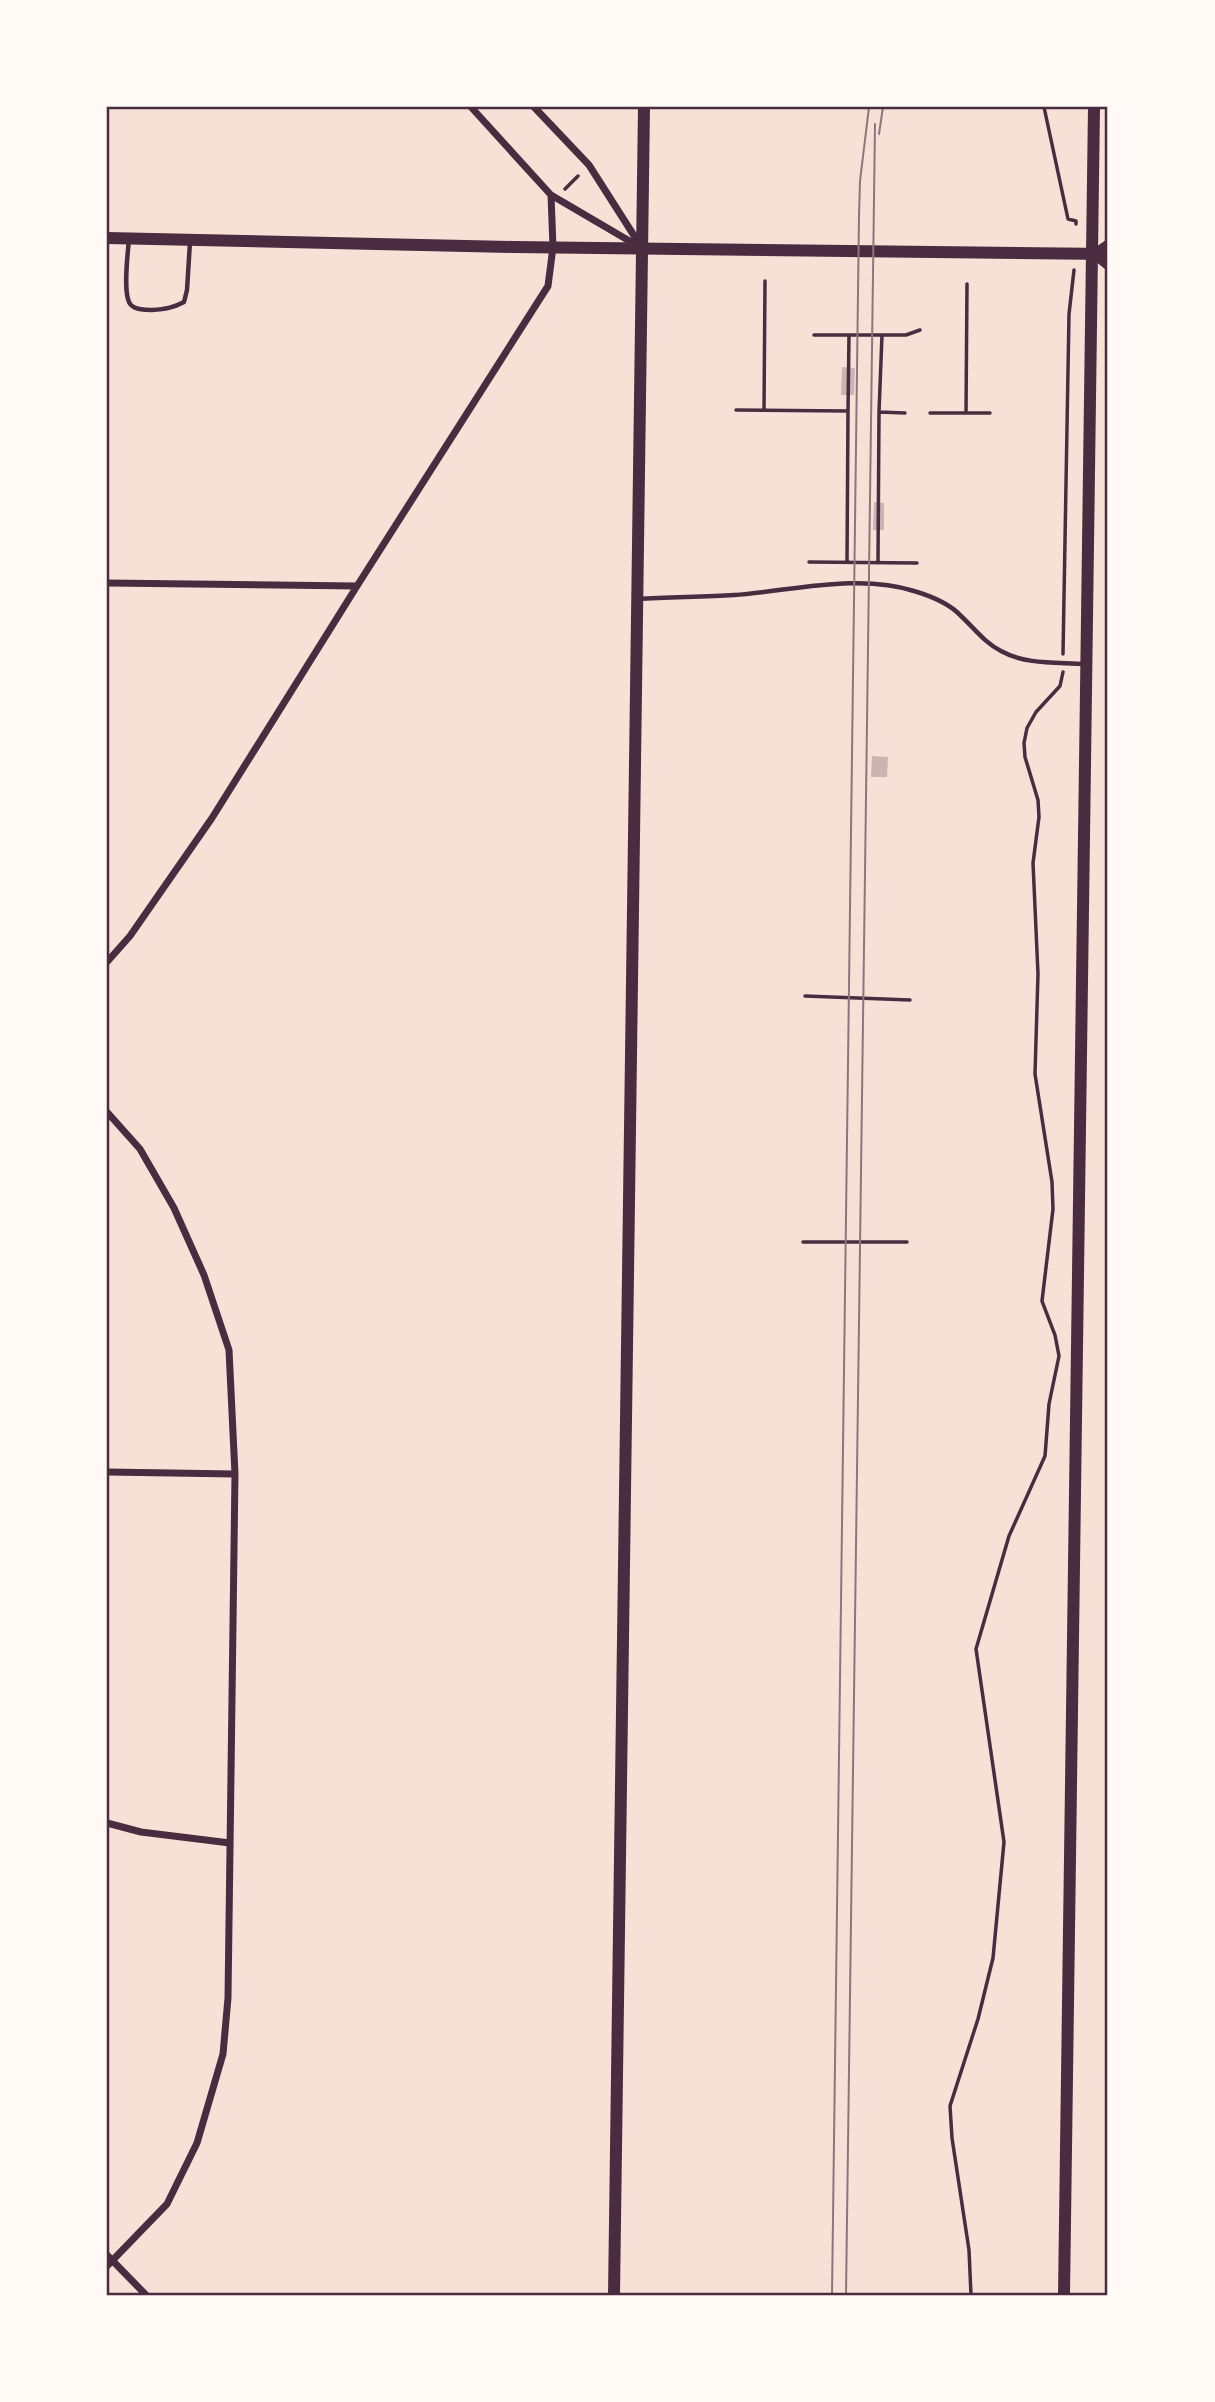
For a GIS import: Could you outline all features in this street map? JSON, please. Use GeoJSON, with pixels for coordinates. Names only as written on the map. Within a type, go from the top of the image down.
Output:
{"type":"FeatureCollection","features":[{"type":"Feature","properties":{"kind":"main road"},"geometry":{"type":"LineString","coordinates":[[614,2295],[644,107]]}},
{"type":"Feature","properties":{"kind":"main road"},"geometry":{"type":"LineString","coordinates":[[1064,2295],[1094,107]]}},
{"type":"Feature","properties":{"kind":"main road"},"geometry":{"type":"LineString","coordinates":[[107,238],[1108,254]]}},
{"type":"Feature","properties":{"kind":"street"},"geometry":{"type":"LineString","coordinates":[[471,107],[551,195],[642,248]]}},
{"type":"Feature","properties":{"kind":"street"},"geometry":{"type":"LineString","coordinates":[[534,107],[589,165],[642,248]]}},
{"type":"Feature","properties":{"kind":"street"},"geometry":{"type":"LineString","coordinates":[[107,962],[130,936],[212,818],[548,286],[553,247],[551,195]]}},
{"type":"Feature","properties":{"kind":"street"},"geometry":{"type":"LineString","coordinates":[[1108,243],[1092,254],[1108,267]]}},
{"type":"Feature","properties":{"kind":"street"},"geometry":{"type":"LineString","coordinates":[[107,583],[357,586]]}},
{"type":"Feature","properties":{"kind":"street"},"geometry":{"type":"LineString","coordinates":[[107,1112],[140,1150],[174,1208],[204,1275],[229,1350],[235,1475],[228,1998],[223,2054],[197,2143],[167,2204],[110,2264]]}},
{"type":"Feature","properties":{"kind":"street"},"geometry":{"type":"LineString","coordinates":[[107,1472],[235,1475]]}},
{"type":"Feature","properties":{"kind":"street"},"geometry":{"type":"LineString","coordinates":[[107,1823],[141,1832],[230,1843]]}},
{"type":"Feature","properties":{"kind":"street"},"geometry":{"type":"LineString","coordinates":[[107,2255],[110,2264],[146,2295]]}},
{"type":"Feature","properties":{"kind":"lane"},"geometry":{"type":"LineString","coordinates":[[129,238],[128,302],[133,307],[144,310],[172,309],[184,302],[190,239]]}},
{"type":"Feature","properties":{"kind":"lane"},"geometry":{"type":"LineString","coordinates":[[637,599],[734,595],[841,584],[888,586],[915,591],[942,602],[960,614],[993,647],[1011,656],[1033,661],[1086,664]]}},
{"type":"Feature","properties":{"kind":"path"},"geometry":{"type":"LineString","coordinates":[[1044,107],[1068,219],[1076,221]]}},
{"type":"Feature","properties":{"kind":"path"},"geometry":{"type":"LineString","coordinates":[[565,189],[578,176]]}},
{"type":"Feature","properties":{"kind":"path"},"geometry":{"type":"LineString","coordinates":[[764,410],[765,281]]}},
{"type":"Feature","properties":{"kind":"path"},"geometry":{"type":"LineString","coordinates":[[966,413],[967,284]]}},
{"type":"Feature","properties":{"kind":"path"},"geometry":{"type":"LineString","coordinates":[[1063,652],[1069,314],[1074,288]]}},
{"type":"Feature","properties":{"kind":"path"},"geometry":{"type":"LineString","coordinates":[[814,335],[906,335],[920,330]]}},
{"type":"Feature","properties":{"kind":"path"},"geometry":{"type":"LineString","coordinates":[[847,562],[849,335]]}},
{"type":"Feature","properties":{"kind":"path"},"geometry":{"type":"LineString","coordinates":[[878,563],[882,335]]}},
{"type":"Feature","properties":{"kind":"path"},"geometry":{"type":"LineString","coordinates":[[736,410],[848,411]]}},
{"type":"Feature","properties":{"kind":"path"},"geometry":{"type":"LineString","coordinates":[[879,412],[905,413]]}},
{"type":"Feature","properties":{"kind":"path"},"geometry":{"type":"LineString","coordinates":[[930,412],[990,413]]}},
{"type":"Feature","properties":{"kind":"path"},"geometry":{"type":"LineString","coordinates":[[809,562],[917,563]]}},
{"type":"Feature","properties":{"kind":"path"},"geometry":{"type":"LineString","coordinates":[[971,2295],[969,2250],[952,2138],[950,2106],[978,2019],[993,1958],[1004,1842],[976,1649],[1009,1536],[1045,1456],[1049,1404],[1059,1356],[1055,1335],[1042,1301],[1053,1209],[1052,1182],[1035,1074],[1038,974],[1033,863],[1038,800],[1025,757],[1024,743],[1027,728],[1060,686],[1063,674]]}},
{"type":"Feature","properties":{"kind":"path"},"geometry":{"type":"LineString","coordinates":[[805,996],[911,1000]]}},
{"type":"Feature","properties":{"kind":"path"},"geometry":{"type":"LineString","coordinates":[[803,1242],[906,1242]]}},
{"type":"Feature","properties":{"kind":"building"},"geometry":{"type":"Polygon","coordinates":[[[842,367],[855,368],[854,395],[841,395],[842,367]]]}},
{"type":"Feature","properties":{"kind":"building"},"geometry":{"type":"Polygon","coordinates":[[[874,502],[884,503],[884,530],[873,530],[874,502]]]}},
{"type":"Feature","properties":{"kind":"building"},"geometry":{"type":"Polygon","coordinates":[[[872,756],[888,757],[887,777],[871,777],[872,756]]]}},
{"type":"Feature","properties":{"kind":"tram line"},"geometry":{"type":"LineString","coordinates":[[832,2295],[859,216],[860,181],[869,107]]}},
{"type":"Feature","properties":{"kind":"tram line"},"geometry":{"type":"LineString","coordinates":[[879,134],[883,107]]}},
{"type":"Feature","properties":{"kind":"tram line"},"geometry":{"type":"LineString","coordinates":[[846,2295],[875,124]]}}]}
